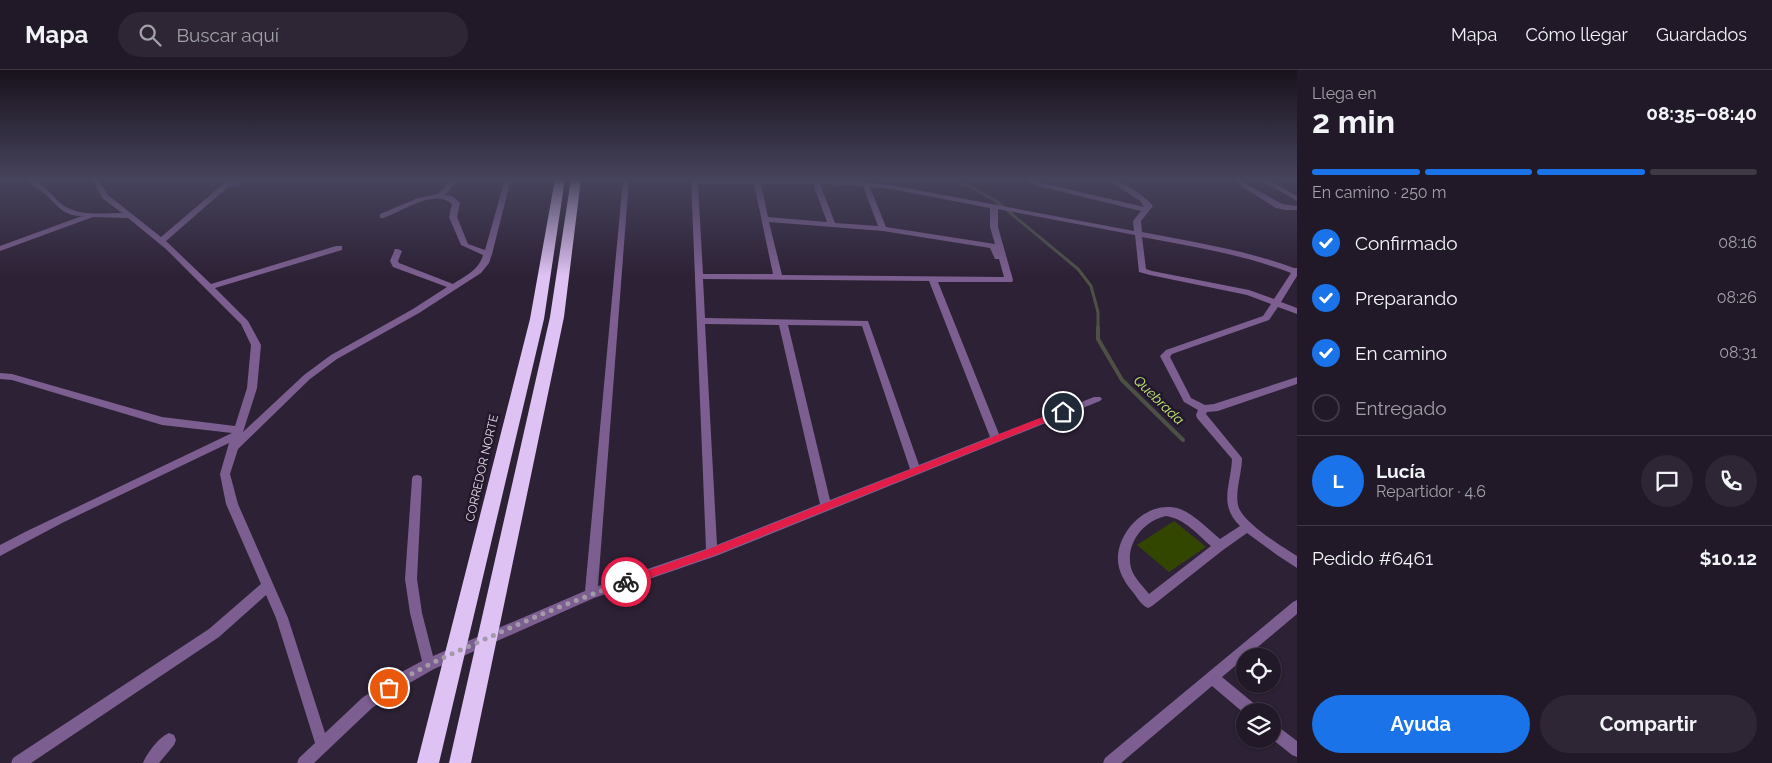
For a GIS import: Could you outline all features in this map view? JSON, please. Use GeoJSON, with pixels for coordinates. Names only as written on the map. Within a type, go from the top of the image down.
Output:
{"type":"FeatureCollection","features":[{"type":"Feature","properties":{"kind":"highway","name":"CORREDOR NORTE"},"geometry":{"type":"LineString","coordinates":[[430,754],[537,318],[555,211]]}},
{"type":"Feature","properties":{"kind":"highway"},"geometry":{"type":"LineString","coordinates":[[462,753],[557,317],[572,211]]}},
{"type":"Feature","properties":{"kind":"street"},"geometry":{"type":"LineString","coordinates":[[70,211],[76,214],[130,216]]}},
{"type":"Feature","properties":{"kind":"street"},"geometry":{"type":"LineString","coordinates":[[124,211],[161,241],[245,323],[256,345],[252,388],[225,474],[232,504],[282,618],[322,744]]}},
{"type":"Feature","properties":{"kind":"street"},"geometry":{"type":"LineString","coordinates":[[161,241],[196,211]]}},
{"type":"Feature","properties":{"kind":"street"},"geometry":{"type":"LineString","coordinates":[[383,216],[393,211]]}},
{"type":"Feature","properties":{"kind":"street"},"geometry":{"type":"LineString","coordinates":[[454,211],[453,217],[465,245],[488,254]]}},
{"type":"Feature","properties":{"kind":"street"},"geometry":{"type":"LineString","coordinates":[[233,447],[307,377],[334,357],[416,311],[478,271],[485,263],[499,211]]}},
{"type":"Feature","properties":{"kind":"street"},"geometry":{"type":"LineString","coordinates":[[591,594],[623,211]]}},
{"type":"Feature","properties":{"kind":"street"},"geometry":{"type":"LineString","coordinates":[[696,211],[712,552]]}},
{"type":"Feature","properties":{"kind":"street"},"geometry":{"type":"LineString","coordinates":[[763,211],[778,277]]}},
{"type":"Feature","properties":{"kind":"street"},"geometry":{"type":"LineString","coordinates":[[826,211],[830,223]]}},
{"type":"Feature","properties":{"kind":"street"},"geometry":{"type":"LineString","coordinates":[[876,211],[883,229]]}},
{"type":"Feature","properties":{"kind":"street"},"geometry":{"type":"LineString","coordinates":[[699,276],[1009,280],[994,227],[996,211]]}},
{"type":"Feature","properties":{"kind":"street"},"geometry":{"type":"LineString","coordinates":[[1013,211],[1230,251],[1297,271],[1266,318],[1169,352],[1166,356],[1166,360],[1188,400],[1204,409],[1215,408],[1297,380]]}},
{"type":"Feature","properties":{"kind":"street"},"geometry":{"type":"LineString","coordinates":[[1143,211],[1137,221],[1142,270],[1145,272],[1224,287],[1297,311]]}},
{"type":"Feature","properties":{"kind":"street"},"geometry":{"type":"LineString","coordinates":[[0,249],[93,215]]}},
{"type":"Feature","properties":{"kind":"street"},"geometry":{"type":"LineString","coordinates":[[765,219],[830,223],[883,229],[993,246],[1000,262],[1005,266]]}},
{"type":"Feature","properties":{"kind":"street"},"geometry":{"type":"LineString","coordinates":[[209,287],[339,248]]}},
{"type":"Feature","properties":{"kind":"street"},"geometry":{"type":"LineString","coordinates":[[398,251],[394,261],[396,265],[454,287]]}},
{"type":"Feature","properties":{"kind":"street"},"geometry":{"type":"LineString","coordinates":[[933,280],[996,439]]}},
{"type":"Feature","properties":{"kind":"street"},"geometry":{"type":"LineString","coordinates":[[701,321],[865,323],[916,471]]}},
{"type":"Feature","properties":{"kind":"street"},"geometry":{"type":"LineString","coordinates":[[783,322],[826,507]]}},
{"type":"Feature","properties":{"kind":"street"},"geometry":{"type":"LineString","coordinates":[[0,376],[12,377],[162,421],[238,432]]}},
{"type":"Feature","properties":{"kind":"street"},"geometry":{"type":"LineString","coordinates":[[304,763],[366,703],[429,664],[591,594],[712,552],[1097,399]]}},
{"type":"Feature","properties":{"kind":"street"},"geometry":{"type":"LineString","coordinates":[[1204,409],[1201,416],[1237,458],[1232,506],[1236,515],[1248,527],[1297,563]]}},
{"type":"Feature","properties":{"kind":"street"},"geometry":{"type":"LineString","coordinates":[[0,551],[56,520],[189,459],[238,432]]}},
{"type":"Feature","properties":{"kind":"street"},"geometry":{"type":"LineString","coordinates":[[417,479],[411,579],[416,613],[429,664]]}},
{"type":"Feature","properties":{"kind":"street"},"geometry":{"type":"LineString","coordinates":[[1219,546],[1177,513],[1166,512],[1157,514],[1139,524],[1127,540],[1123,555],[1125,569],[1148,602],[1219,546],[1248,527]]}},
{"type":"Feature","properties":{"kind":"street"},"geometry":{"type":"LineString","coordinates":[[18,763],[214,633],[268,586]]}},
{"type":"Feature","properties":{"kind":"street"},"geometry":{"type":"LineString","coordinates":[[1110,763],[1297,606]]}},
{"type":"Feature","properties":{"kind":"street"},"geometry":{"type":"LineString","coordinates":[[1212,677],[1243,703]]}},
{"type":"Feature","properties":{"kind":"street"},"geometry":{"type":"LineString","coordinates":[[1281,737],[1297,750]]}},
{"type":"Feature","properties":{"kind":"street"},"geometry":{"type":"LineString","coordinates":[[150,763],[169,740]]}},
{"type":"Feature","properties":{"kind":"green space"},"geometry":{"type":"Polygon","coordinates":[[[1174,521],[1206,547],[1169,572],[1137,545],[1174,521]]]}},
{"type":"Feature","properties":{"kind":"waterway","name":"Quebrada"},"geometry":{"type":"LineString","coordinates":[[1008,211],[1078,269],[1091,286],[1098,312],[1098,339],[1122,380],[1183,440]]}},
{"type":"Feature","properties":{"kind":"way so far"},"geometry":{"type":"LineString","coordinates":[[389,688],[429,664],[464,648],[591,594],[626,582]]}},
{"type":"Feature","properties":{"kind":"route"},"geometry":{"type":"LineString","coordinates":[[626,582],[712,552],[1063,412]]}}]}
